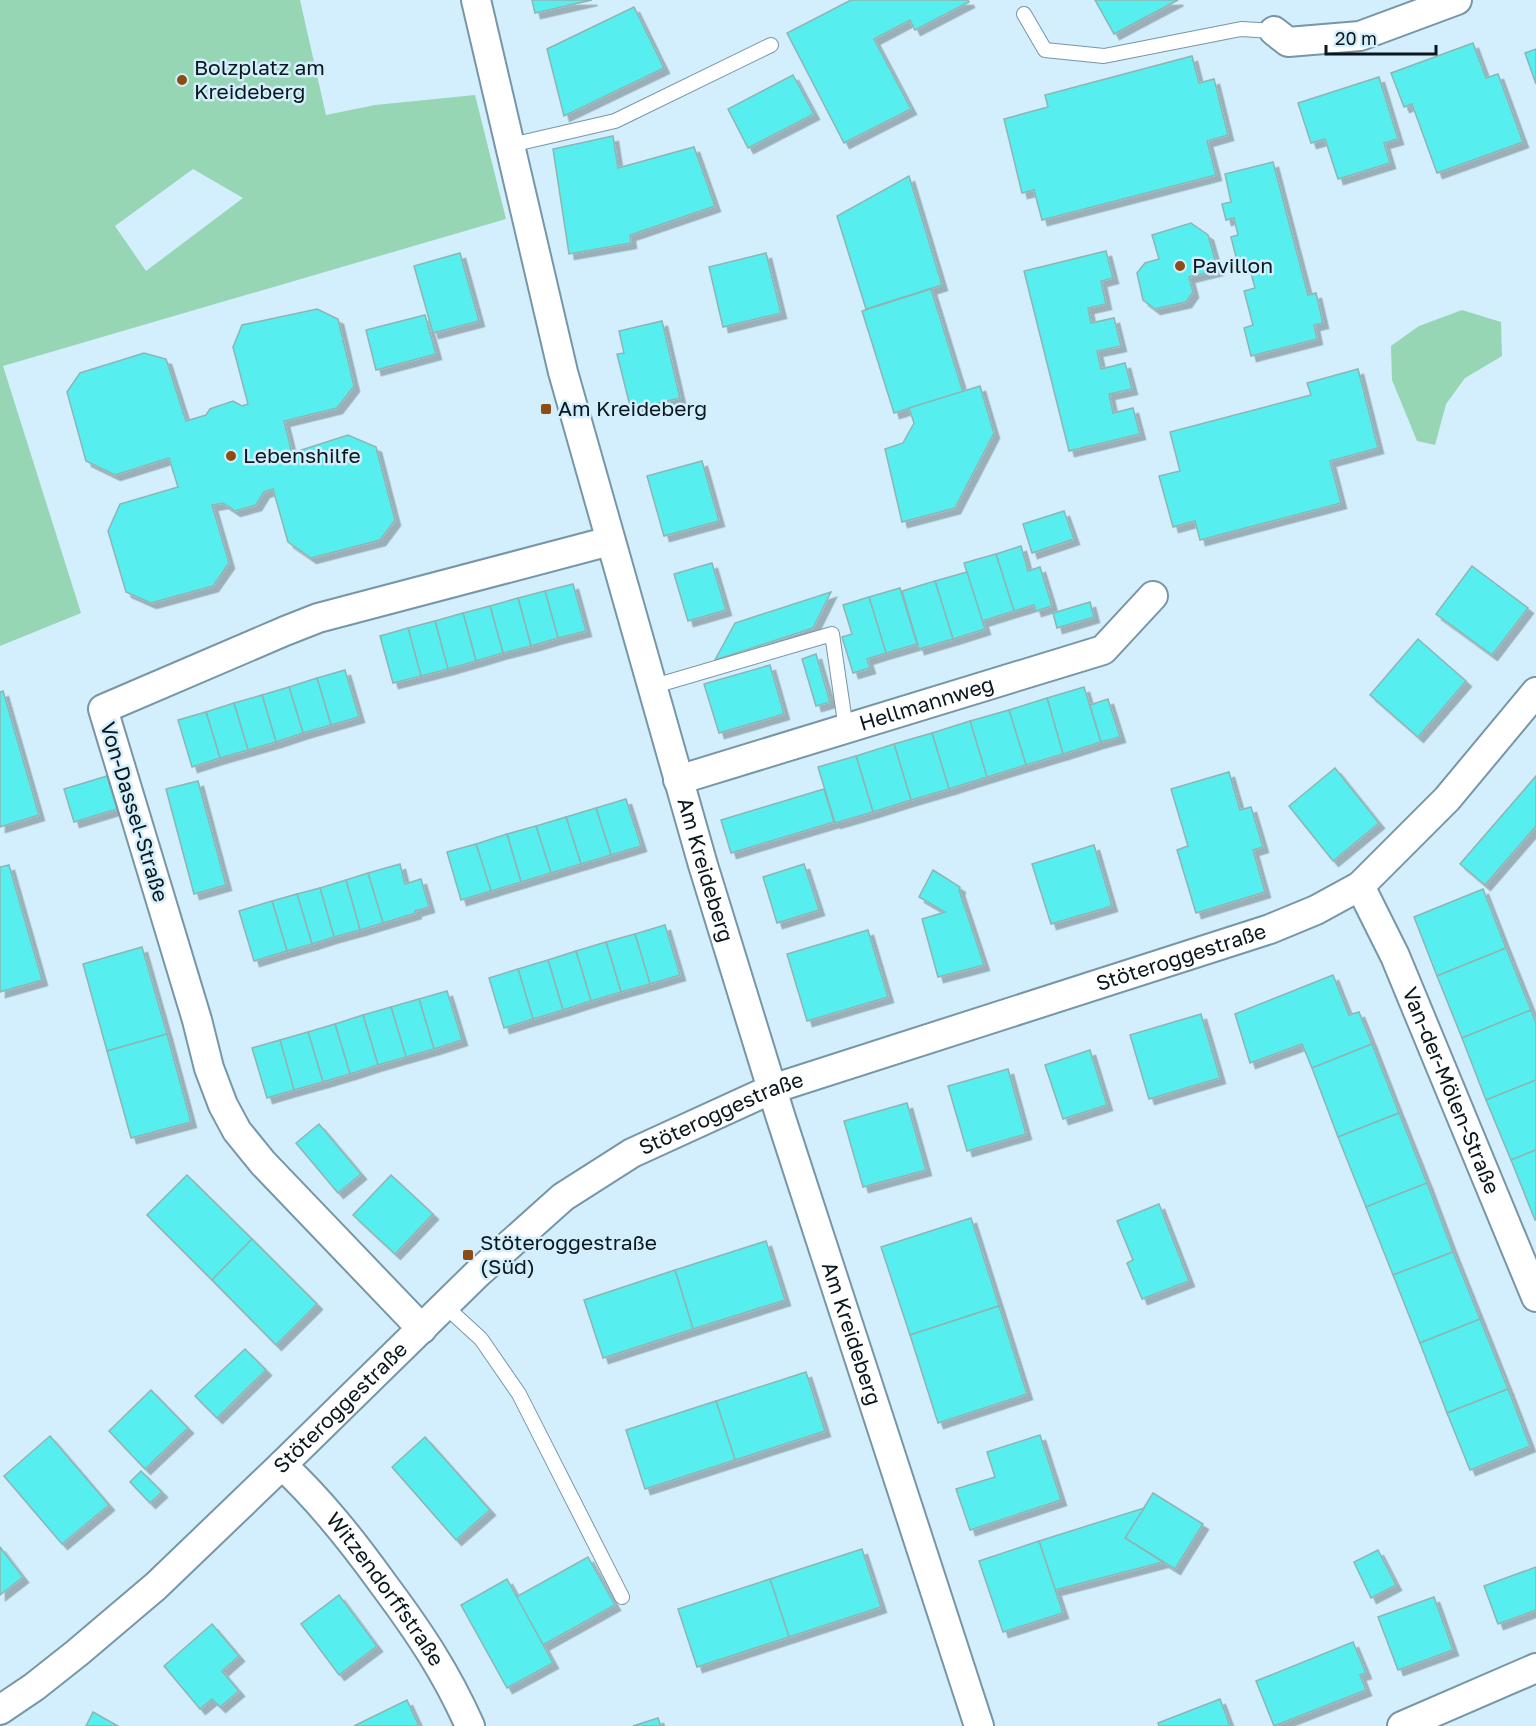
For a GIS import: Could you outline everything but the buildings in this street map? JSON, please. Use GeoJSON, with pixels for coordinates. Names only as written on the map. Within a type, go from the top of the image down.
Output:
{"type":"FeatureCollection","features":[{"type":"Feature","properties":{"kind":"street","name":"Am Kreideberg"},"geometry":{"type":"LineString","coordinates":[[476,0],[563,372],[678,780],[772,1089],[979,1726]]}},
{"type":"Feature","properties":{"kind":"street"},"geometry":{"type":"LineString","coordinates":[[1274,31],[1288,42],[1359,36],[1457,0]]}},
{"type":"Feature","properties":{"kind":"street","name":"Von-Dassel-Straße"},"geometry":{"type":"LineString","coordinates":[[422,1329],[263,1164],[237,1131],[223,1105],[209,1068],[197,1020],[103,709],[285,630],[318,618],[610,541]]}},
{"type":"Feature","properties":{"kind":"street","name":"Hellmannweg"},"geometry":{"type":"LineString","coordinates":[[678,780],[1103,650],[1153,596]]}},
{"type":"Feature","properties":{"kind":"street","name":"Stöteroggestraße"},"geometry":{"type":"LineString","coordinates":[[0,1710],[77,1653],[156,1586],[446,1306],[478,1272],[563,1197],[632,1154],[772,1089],[1270,929],[1316,910],[1360,886],[1447,799],[1536,692]]}},
{"type":"Feature","properties":{"kind":"street","name":"Van-der-Mölen-Straße"},"geometry":{"type":"LineString","coordinates":[[1360,886],[1395,956],[1536,1297]]}},
{"type":"Feature","properties":{"kind":"street","name":"Witzendorffstraße"},"geometry":{"type":"LineString","coordinates":[[282,1465],[303,1485],[345,1533],[415,1626],[443,1670],[470,1726]]}},
{"type":"Feature","properties":{"kind":"street"},"geometry":{"type":"LineString","coordinates":[[1402,1726],[1536,1668]]}},
{"type":"Feature","properties":{"kind":"lane"},"geometry":{"type":"LineString","coordinates":[[1024,14],[1045,50],[1104,56],[1241,29],[1274,31]]}},
{"type":"Feature","properties":{"kind":"lane"},"geometry":{"type":"LineString","coordinates":[[511,146],[615,121],[771,45]]}},
{"type":"Feature","properties":{"kind":"lane"},"geometry":{"type":"LineString","coordinates":[[651,687],[832,634],[846,729]]}},
{"type":"Feature","properties":{"kind":"lane"},"geometry":{"type":"LineString","coordinates":[[446,1306],[481,1339],[519,1394],[622,1597]]}},
{"type":"Feature","properties":{"kind":"green space"},"geometry":{"type":"Polygon","coordinates":[[[0,0],[300,0],[326,115],[375,105],[475,95],[506,219],[3,366],[81,613],[0,646],[0,0]],[[193,169],[115,226],[146,271],[243,198],[193,169]]]}},
{"type":"Feature","properties":{"kind":"green space"},"geometry":{"type":"Polygon","coordinates":[[[1462,310],[1501,322],[1502,356],[1465,378],[1446,404],[1435,445],[1417,441],[1392,380],[1391,346],[1419,326],[1462,310]]]}},
{"type":"Feature","properties":{"kind":"place","name":"Bolzplatz am Kreideberg"},"geometry":{"type":"Point","coordinates":[182,80]}},
{"type":"Feature","properties":{"kind":"place","name":"Pavillon"},"geometry":{"type":"Point","coordinates":[1180,266]}},
{"type":"Feature","properties":{"kind":"place","name":"Am Kreideberg"},"geometry":{"type":"Point","coordinates":[546,409]}},
{"type":"Feature","properties":{"kind":"place","name":"Lebenshilfe"},"geometry":{"type":"Point","coordinates":[231,456]}},
{"type":"Feature","properties":{"kind":"place","name":"Stöteroggestraße (Süd)"},"geometry":{"type":"Point","coordinates":[468,1255]}}]}
